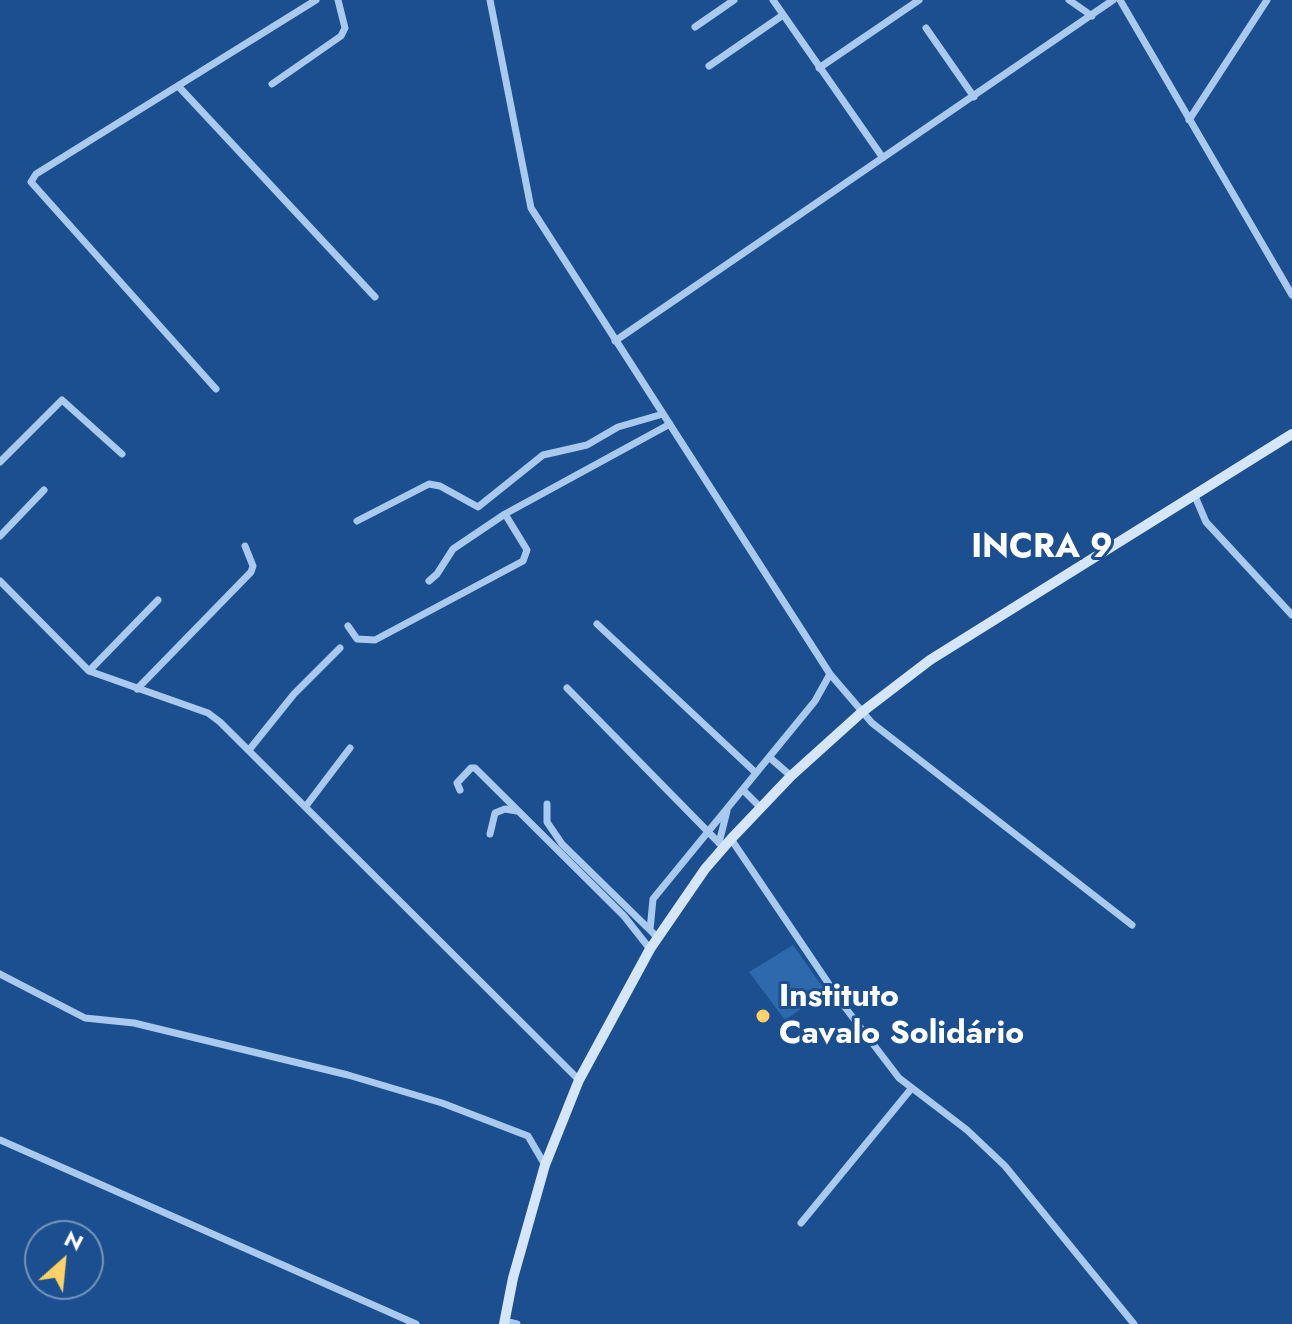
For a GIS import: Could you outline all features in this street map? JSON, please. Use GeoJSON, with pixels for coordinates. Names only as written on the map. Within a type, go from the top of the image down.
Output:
{"type":"FeatureCollection","features":[{"type":"Feature","properties":{"kind":"main road"},"geometry":{"type":"LineString","coordinates":[[504,1322],[545,1165],[579,1080],[650,949],[654,934],[725,844],[791,776],[862,712],[930,660],[1292,434]]}},
{"type":"Feature","properties":{"kind":"street"},"geometry":{"type":"LineString","coordinates":[[216,389],[31,182],[36,174],[180,88],[316,0]]}},
{"type":"Feature","properties":{"kind":"street"},"geometry":{"type":"LineString","coordinates":[[272,84],[341,36],[345,28],[338,0]]}},
{"type":"Feature","properties":{"kind":"street"},"geometry":{"type":"LineString","coordinates":[[490,0],[527,197],[554,247],[830,674],[862,712],[1132,925]]}},
{"type":"Feature","properties":{"kind":"street"},"geometry":{"type":"LineString","coordinates":[[695,27],[734,0]]}},
{"type":"Feature","properties":{"kind":"street"},"geometry":{"type":"LineString","coordinates":[[773,0],[883,158]]}},
{"type":"Feature","properties":{"kind":"street"},"geometry":{"type":"LineString","coordinates":[[819,68],[919,0]]}},
{"type":"Feature","properties":{"kind":"street"},"geometry":{"type":"LineString","coordinates":[[1069,0],[1092,16]]}},
{"type":"Feature","properties":{"kind":"street"},"geometry":{"type":"LineString","coordinates":[[615,341],[1113,0]]}},
{"type":"Feature","properties":{"kind":"street"},"geometry":{"type":"LineString","coordinates":[[1120,0],[1292,295]]}},
{"type":"Feature","properties":{"kind":"street"},"geometry":{"type":"LineString","coordinates":[[1189,120],[1267,0]]}},
{"type":"Feature","properties":{"kind":"street"},"geometry":{"type":"LineString","coordinates":[[709,66],[783,15]]}},
{"type":"Feature","properties":{"kind":"street"},"geometry":{"type":"LineString","coordinates":[[926,28],[974,97]]}},
{"type":"Feature","properties":{"kind":"street"},"geometry":{"type":"LineString","coordinates":[[180,88],[375,297]]}},
{"type":"Feature","properties":{"kind":"street"},"geometry":{"type":"LineString","coordinates":[[0,462],[62,400],[122,454]]}},
{"type":"Feature","properties":{"kind":"street"},"geometry":{"type":"LineString","coordinates":[[357,521],[429,484],[440,486],[478,507],[543,455],[587,445],[618,427],[663,414]]}},
{"type":"Feature","properties":{"kind":"street"},"geometry":{"type":"LineString","coordinates":[[429,581],[437,574],[449,553],[505,514],[670,424]]}},
{"type":"Feature","properties":{"kind":"street"},"geometry":{"type":"LineString","coordinates":[[0,536],[44,490]]}},
{"type":"Feature","properties":{"kind":"street"},"geometry":{"type":"LineString","coordinates":[[1194,494],[1206,522],[1292,615]]}},
{"type":"Feature","properties":{"kind":"street"},"geometry":{"type":"LineString","coordinates":[[348,626],[357,639],[375,640],[523,561],[527,550],[505,514]]}},
{"type":"Feature","properties":{"kind":"street"},"geometry":{"type":"LineString","coordinates":[[137,689],[251,572],[253,566],[245,546]]}},
{"type":"Feature","properties":{"kind":"street"},"geometry":{"type":"LineString","coordinates":[[0,581],[89,671],[213,716],[579,1080]]}},
{"type":"Feature","properties":{"kind":"street"},"geometry":{"type":"LineString","coordinates":[[89,671],[158,600]]}},
{"type":"Feature","properties":{"kind":"street"},"geometry":{"type":"LineString","coordinates":[[597,624],[756,773]]}},
{"type":"Feature","properties":{"kind":"street"},"geometry":{"type":"LineString","coordinates":[[249,750],[294,694],[340,648]]}},
{"type":"Feature","properties":{"kind":"street"},"geometry":{"type":"LineString","coordinates":[[654,934],[653,899],[815,701],[830,674]]}},
{"type":"Feature","properties":{"kind":"street"},"geometry":{"type":"LineString","coordinates":[[567,688],[707,830],[725,844],[866,1037],[911,1089],[967,1130],[1005,1166],[1134,1324]]}},
{"type":"Feature","properties":{"kind":"street"},"geometry":{"type":"LineString","coordinates":[[306,806],[350,748]]}},
{"type":"Feature","properties":{"kind":"street"},"geometry":{"type":"LineString","coordinates":[[769,757],[791,776]]}},
{"type":"Feature","properties":{"kind":"street"},"geometry":{"type":"LineString","coordinates":[[460,790],[457,783],[469,769],[475,768],[624,916],[650,949]]}},
{"type":"Feature","properties":{"kind":"street"},"geometry":{"type":"LineString","coordinates":[[743,790],[760,807]]}},
{"type":"Feature","properties":{"kind":"street"},"geometry":{"type":"LineString","coordinates":[[547,804],[547,822],[562,844],[654,934]]}},
{"type":"Feature","properties":{"kind":"street"},"geometry":{"type":"LineString","coordinates":[[490,834],[495,813],[505,809],[519,811]]}},
{"type":"Feature","properties":{"kind":"street"},"geometry":{"type":"LineString","coordinates":[[725,844],[728,809]]}},
{"type":"Feature","properties":{"kind":"street"},"geometry":{"type":"LineString","coordinates":[[0,974],[85,1018],[134,1023],[348,1075],[442,1103],[528,1136],[545,1165]]}},
{"type":"Feature","properties":{"kind":"street"},"geometry":{"type":"LineString","coordinates":[[801,1223],[911,1089]]}},
{"type":"Feature","properties":{"kind":"street"},"geometry":{"type":"LineString","coordinates":[[0,1140],[416,1324]]}},
{"type":"Feature","properties":{"kind":"street"},"geometry":{"type":"LineString","coordinates":[[504,1322],[517,1324]]}},
{"type":"Feature","properties":{"kind":"shaded area"},"geometry":{"type":"Polygon","coordinates":[[[793,945],[826,992],[785,1020],[749,972],[793,945]]]}},
{"type":"Feature","properties":{"kind":"place","name":"Instituto Cavalo Solidário"},"geometry":{"type":"Point","coordinates":[763,1016]}},
{"type":"Feature","properties":{"kind":"district","name":"INCRA 9"},"geometry":{"type":"Point","coordinates":[1042,549]}}]}
